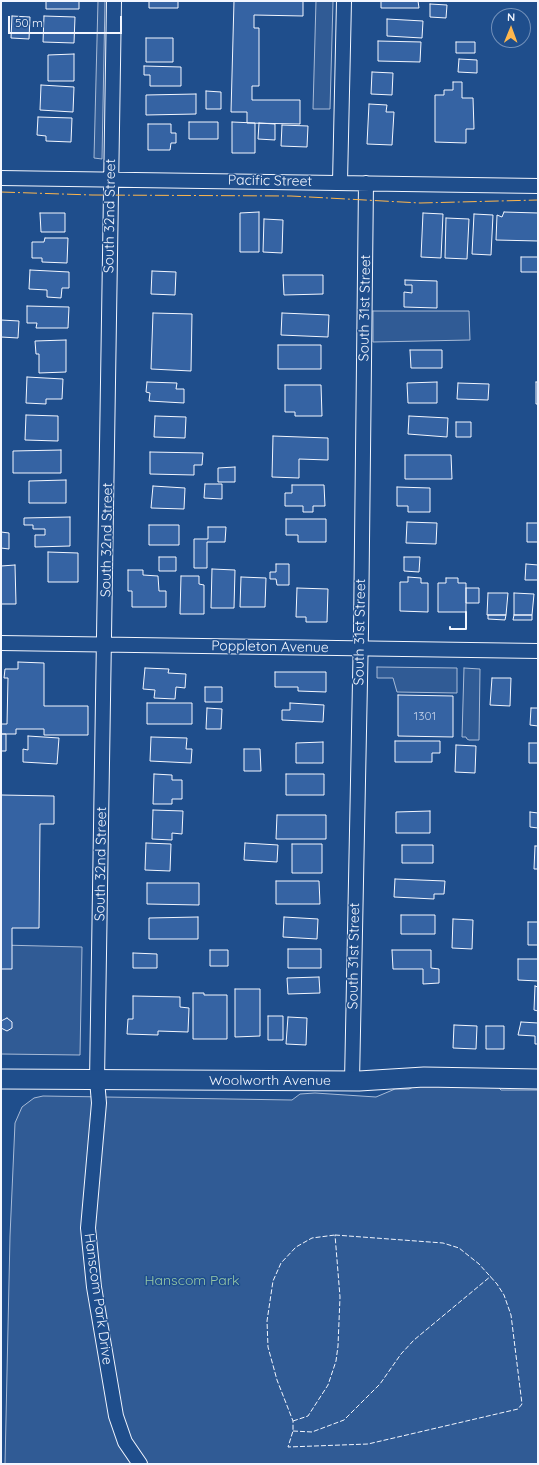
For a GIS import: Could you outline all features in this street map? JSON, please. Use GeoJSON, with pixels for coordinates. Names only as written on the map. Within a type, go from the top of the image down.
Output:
{"type":"FeatureCollection","features":[{"type":"Feature","properties":{"kind":"street","name":"South 32nd Street"},"geometry":{"type":"LineString","coordinates":[[97,1080],[106,645],[110,180],[114,1]]}},
{"type":"Feature","properties":{"kind":"street"},"geometry":{"type":"LineString","coordinates":[[340,182],[344,1]]}},
{"type":"Feature","properties":{"kind":"street","name":"Pacific Street"},"geometry":{"type":"LineString","coordinates":[[1,178],[538,186]]}},
{"type":"Feature","properties":{"kind":"street","name":"South 31st Street"},"geometry":{"type":"LineString","coordinates":[[352,1081],[360,648],[366,183]]}},
{"type":"Feature","properties":{"kind":"street","name":"Poppleton Avenue"},"geometry":{"type":"LineString","coordinates":[[1,643],[538,651]]}},
{"type":"Feature","properties":{"kind":"street","name":"Woolworth Avenue"},"geometry":{"type":"LineString","coordinates":[[1,1079],[352,1081],[424,1077],[538,1079]]}},
{"type":"Feature","properties":{"kind":"street","name":"Hanscom Park Drive"},"geometry":{"type":"LineString","coordinates":[[97,1080],[100,1103],[88,1215],[89,1252],[116,1416],[124,1442],[140,1464]]}},
{"type":"Feature","properties":{"kind":"shaded area"},"geometry":{"type":"Polygon","coordinates":[[[98,1],[105,1],[102,159],[94,158],[98,1]]]}},
{"type":"Feature","properties":{"kind":"shaded area"},"geometry":{"type":"Polygon","coordinates":[[[316,1],[333,1],[330,109],[313,109],[316,1]]]}},
{"type":"Feature","properties":{"kind":"shaded area"},"geometry":{"type":"Polygon","coordinates":[[[373,311],[469,311],[470,340],[373,342],[373,311]]]}},
{"type":"Feature","properties":{"kind":"shaded area"},"geometry":{"type":"Polygon","coordinates":[[[377,667],[457,668],[457,693],[397,692],[393,678],[377,678],[377,667]]]}},
{"type":"Feature","properties":{"kind":"shaded area"},"geometry":{"type":"Polygon","coordinates":[[[464,668],[480,669],[479,740],[469,740],[466,737],[462,737],[464,668]]]}},
{"type":"Feature","properties":{"kind":"shaded area"},"geometry":{"type":"Polygon","coordinates":[[[1,945],[82,947],[80,1055],[1,1054],[1,945]]]}},
{"type":"Feature","properties":{"kind":"shaded area","name":"Hanscom Park"},"geometry":{"type":"Polygon","coordinates":[[[424,1082],[498,1087],[501,1090],[538,1090],[538,1464],[5,1464],[10,1236],[15,1123],[22,1107],[34,1098],[43,1096],[292,1100],[300,1094],[315,1093],[376,1097],[395,1089],[409,1089],[424,1082]]]}},
{"type":"Feature","properties":{"kind":"building"},"geometry":{"type":"Polygon","coordinates":[[[46,1],[79,1],[79,9],[46,9],[46,1]]]}},
{"type":"Feature","properties":{"kind":"building"},"geometry":{"type":"Polygon","coordinates":[[[149,1],[178,1],[178,8],[149,8],[149,1]]]}},
{"type":"Feature","properties":{"kind":"building"},"geometry":{"type":"Polygon","coordinates":[[[234,1],[303,1],[303,16],[254,15],[254,28],[259,28],[259,86],[252,86],[252,100],[300,100],[300,124],[247,123],[247,112],[231,112],[234,1]]]}},
{"type":"Feature","properties":{"kind":"building"},"geometry":{"type":"Polygon","coordinates":[[[381,1],[418,1],[419,8],[381,8],[381,1]]]}},
{"type":"Feature","properties":{"kind":"building"},"geometry":{"type":"Polygon","coordinates":[[[430,4],[447,5],[446,18],[430,17],[430,4]]]}},
{"type":"Feature","properties":{"kind":"building"},"geometry":{"type":"Polygon","coordinates":[[[12,16],[30,17],[29,39],[11,38],[12,16]]]}},
{"type":"Feature","properties":{"kind":"building"},"geometry":{"type":"Polygon","coordinates":[[[44,16],[75,17],[74,43],[43,42],[44,16]]]}},
{"type":"Feature","properties":{"kind":"building"},"geometry":{"type":"Polygon","coordinates":[[[387,19],[423,21],[422,38],[387,36],[387,19]]]}},
{"type":"Feature","properties":{"kind":"building"},"geometry":{"type":"Polygon","coordinates":[[[146,38],[173,38],[173,62],[146,62],[146,38]]]}},
{"type":"Feature","properties":{"kind":"building"},"geometry":{"type":"Polygon","coordinates":[[[378,41],[421,42],[420,62],[378,61],[378,41]]]}},
{"type":"Feature","properties":{"kind":"building"},"geometry":{"type":"Polygon","coordinates":[[[456,42],[475,42],[475,53],[456,53],[456,42]]]}},
{"type":"Feature","properties":{"kind":"building"},"geometry":{"type":"Polygon","coordinates":[[[74,54],[74,81],[48,81],[48,55],[74,54]]]}},
{"type":"Feature","properties":{"kind":"building"},"geometry":{"type":"Polygon","coordinates":[[[459,59],[477,60],[477,73],[458,72],[459,59]]]}},
{"type":"Feature","properties":{"kind":"building"},"geometry":{"type":"Polygon","coordinates":[[[144,66],[181,67],[181,86],[150,86],[150,75],[144,75],[144,66]]]}},
{"type":"Feature","properties":{"kind":"building"},"geometry":{"type":"Polygon","coordinates":[[[372,72],[393,73],[392,95],[371,94],[372,72]]]}},
{"type":"Feature","properties":{"kind":"building"},"geometry":{"type":"Polygon","coordinates":[[[453,82],[462,82],[462,98],[473,98],[474,129],[466,129],[466,143],[435,142],[435,95],[444,95],[444,90],[453,90],[453,82]]]}},
{"type":"Feature","properties":{"kind":"building"},"geometry":{"type":"Polygon","coordinates":[[[41,85],[74,87],[73,112],[40,110],[41,85]]]}},
{"type":"Feature","properties":{"kind":"building"},"geometry":{"type":"Polygon","coordinates":[[[206,91],[221,92],[221,109],[206,109],[206,91]]]}},
{"type":"Feature","properties":{"kind":"building"},"geometry":{"type":"Polygon","coordinates":[[[196,94],[196,114],[146,115],[146,95],[196,94]]]}},
{"type":"Feature","properties":{"kind":"building"},"geometry":{"type":"Polygon","coordinates":[[[369,104],[387,105],[386,112],[394,112],[392,145],[367,144],[369,104]]]}},
{"type":"Feature","properties":{"kind":"building"},"geometry":{"type":"Polygon","coordinates":[[[38,117],[72,118],[71,142],[46,141],[46,136],[37,135],[38,117]]]}},
{"type":"Feature","properties":{"kind":"building"},"geometry":{"type":"Polygon","coordinates":[[[189,122],[218,122],[218,139],[189,139],[189,122]]]}},
{"type":"Feature","properties":{"kind":"building"},"geometry":{"type":"Polygon","coordinates":[[[232,122],[255,123],[255,153],[232,153],[232,122]]]}},
{"type":"Feature","properties":{"kind":"building"},"geometry":{"type":"Polygon","coordinates":[[[259,123],[275,124],[275,140],[258,139],[259,123]]]}},
{"type":"Feature","properties":{"kind":"building"},"geometry":{"type":"Polygon","coordinates":[[[148,124],[171,124],[171,133],[176,133],[176,143],[171,143],[170,150],[148,150],[148,124]]]}},
{"type":"Feature","properties":{"kind":"building"},"geometry":{"type":"Polygon","coordinates":[[[282,125],[308,126],[307,147],[281,146],[282,125]]]}},
{"type":"Feature","properties":{"kind":"building"},"geometry":{"type":"Polygon","coordinates":[[[259,212],[259,252],[240,252],[240,213],[259,212]]]}},
{"type":"Feature","properties":{"kind":"building"},"geometry":{"type":"Polygon","coordinates":[[[504,212],[538,213],[538,241],[496,240],[497,215],[502,217],[504,212]]]}},
{"type":"Feature","properties":{"kind":"building"},"geometry":{"type":"Polygon","coordinates":[[[40,213],[65,213],[65,232],[41,232],[40,213]]]}},
{"type":"Feature","properties":{"kind":"building"},"geometry":{"type":"Polygon","coordinates":[[[423,213],[443,214],[441,258],[421,257],[423,213]]]}},
{"type":"Feature","properties":{"kind":"building"},"geometry":{"type":"Polygon","coordinates":[[[474,214],[493,215],[491,255],[472,254],[474,214]]]}},
{"type":"Feature","properties":{"kind":"building"},"geometry":{"type":"Polygon","coordinates":[[[446,218],[469,219],[467,259],[445,258],[446,218]]]}},
{"type":"Feature","properties":{"kind":"building"},"geometry":{"type":"Polygon","coordinates":[[[264,219],[283,220],[282,253],[263,252],[264,219]]]}},
{"type":"Feature","properties":{"kind":"building"},"geometry":{"type":"Polygon","coordinates":[[[45,238],[68,238],[67,263],[42,262],[42,258],[32,258],[32,242],[44,242],[45,238]]]}},
{"type":"Feature","properties":{"kind":"building"},"geometry":{"type":"Polygon","coordinates":[[[521,257],[538,257],[538,272],[521,272],[521,257]]]}},
{"type":"Feature","properties":{"kind":"building"},"geometry":{"type":"Polygon","coordinates":[[[30,270],[69,272],[69,288],[62,288],[61,298],[47,297],[47,290],[29,289],[30,270]]]}},
{"type":"Feature","properties":{"kind":"building"},"geometry":{"type":"Polygon","coordinates":[[[152,271],[176,272],[175,295],[151,294],[152,271]]]}},
{"type":"Feature","properties":{"kind":"building"},"geometry":{"type":"Polygon","coordinates":[[[283,275],[323,275],[323,294],[284,295],[283,275]]]}},
{"type":"Feature","properties":{"kind":"building"},"geometry":{"type":"Polygon","coordinates":[[[405,280],[437,281],[437,308],[404,307],[404,292],[412,293],[412,285],[405,285],[405,280]]]}},
{"type":"Feature","properties":{"kind":"building"},"geometry":{"type":"Polygon","coordinates":[[[27,306],[69,307],[68,328],[36,328],[37,323],[27,323],[27,306]]]}},
{"type":"Feature","properties":{"kind":"building"},"geometry":{"type":"Polygon","coordinates":[[[153,313],[192,314],[191,371],[151,369],[153,313]]]}},
{"type":"Feature","properties":{"kind":"building"},"geometry":{"type":"Polygon","coordinates":[[[282,313],[329,315],[328,337],[281,335],[282,313]]]}},
{"type":"Feature","properties":{"kind":"building"},"geometry":{"type":"Polygon","coordinates":[[[1,320],[19,321],[18,338],[1,337],[1,320]]]}},
{"type":"Feature","properties":{"kind":"building"},"geometry":{"type":"Polygon","coordinates":[[[66,340],[66,372],[39,373],[39,354],[36,354],[35,341],[66,340]]]}},
{"type":"Feature","properties":{"kind":"building"},"geometry":{"type":"Polygon","coordinates":[[[278,345],[321,345],[321,369],[278,369],[278,345]]]}},
{"type":"Feature","properties":{"kind":"building"},"geometry":{"type":"Polygon","coordinates":[[[410,350],[442,350],[442,368],[411,368],[410,350]]]}},
{"type":"Feature","properties":{"kind":"building"},"geometry":{"type":"Polygon","coordinates":[[[27,377],[63,379],[62,399],[46,399],[46,404],[26,403],[27,377]]]}},
{"type":"Feature","properties":{"kind":"building"},"geometry":{"type":"Polygon","coordinates":[[[147,382],[177,383],[176,389],[184,389],[184,403],[149,401],[150,393],[146,392],[147,382]]]}},
{"type":"Feature","properties":{"kind":"building"},"geometry":{"type":"Polygon","coordinates":[[[437,382],[437,403],[408,403],[407,383],[437,382]]]}},
{"type":"Feature","properties":{"kind":"building"},"geometry":{"type":"Polygon","coordinates":[[[536,382],[538,382],[538,404],[536,404],[536,382]]]}},
{"type":"Feature","properties":{"kind":"building"},"geometry":{"type":"Polygon","coordinates":[[[458,383],[489,384],[488,400],[457,399],[458,383]]]}},
{"type":"Feature","properties":{"kind":"building"},"geometry":{"type":"Polygon","coordinates":[[[285,385],[321,385],[322,416],[295,416],[295,412],[285,412],[285,385]]]}},
{"type":"Feature","properties":{"kind":"building"},"geometry":{"type":"Polygon","coordinates":[[[26,415],[58,416],[58,441],[25,440],[26,415]]]}},
{"type":"Feature","properties":{"kind":"building"},"geometry":{"type":"Polygon","coordinates":[[[155,416],[186,417],[185,438],[154,437],[155,416]]]}},
{"type":"Feature","properties":{"kind":"building"},"geometry":{"type":"Polygon","coordinates":[[[409,416],[448,418],[447,437],[408,434],[409,416]]]}},
{"type":"Feature","properties":{"kind":"building"},"geometry":{"type":"Polygon","coordinates":[[[456,422],[471,422],[471,437],[456,437],[456,422]]]}},
{"type":"Feature","properties":{"kind":"building"},"geometry":{"type":"Polygon","coordinates":[[[273,436],[328,438],[328,460],[299,459],[299,478],[272,477],[273,436]]]}},
{"type":"Feature","properties":{"kind":"building"},"geometry":{"type":"Polygon","coordinates":[[[61,450],[61,473],[13,473],[13,451],[61,450]]]}},
{"type":"Feature","properties":{"kind":"building"},"geometry":{"type":"Polygon","coordinates":[[[150,452],[203,453],[202,465],[194,465],[194,475],[150,474],[150,452]]]}},
{"type":"Feature","properties":{"kind":"building"},"geometry":{"type":"Polygon","coordinates":[[[405,455],[451,455],[452,479],[405,479],[405,455]]]}},
{"type":"Feature","properties":{"kind":"building"},"geometry":{"type":"Polygon","coordinates":[[[235,467],[235,482],[218,482],[218,468],[235,467]]]}},
{"type":"Feature","properties":{"kind":"building"},"geometry":{"type":"Polygon","coordinates":[[[66,480],[66,503],[29,503],[29,481],[66,480]]]}},
{"type":"Feature","properties":{"kind":"building"},"geometry":{"type":"Polygon","coordinates":[[[205,484],[222,484],[222,499],[204,498],[205,484]]]}},
{"type":"Feature","properties":{"kind":"building"},"geometry":{"type":"Polygon","coordinates":[[[292,485],[324,485],[325,506],[313,506],[313,512],[303,512],[303,506],[285,506],[285,493],[292,493],[292,485]]]}},
{"type":"Feature","properties":{"kind":"building"},"geometry":{"type":"Polygon","coordinates":[[[153,486],[185,488],[184,509],[151,508],[153,486]]]}},
{"type":"Feature","properties":{"kind":"building"},"geometry":{"type":"Polygon","coordinates":[[[397,487],[430,488],[430,512],[408,512],[408,506],[397,506],[397,487]]]}},
{"type":"Feature","properties":{"kind":"building"},"geometry":{"type":"Polygon","coordinates":[[[70,517],[70,546],[35,547],[35,535],[45,535],[45,529],[33,529],[33,525],[24,525],[24,518],[70,517]]]}},
{"type":"Feature","properties":{"kind":"building"},"geometry":{"type":"Polygon","coordinates":[[[286,519],[326,519],[326,542],[298,542],[298,535],[286,535],[286,519]]]}},
{"type":"Feature","properties":{"kind":"building"},"geometry":{"type":"Polygon","coordinates":[[[407,522],[437,523],[436,544],[406,543],[407,522]]]}},
{"type":"Feature","properties":{"kind":"building"},"geometry":{"type":"Polygon","coordinates":[[[527,523],[538,523],[538,542],[527,542],[527,523]]]}},
{"type":"Feature","properties":{"kind":"building"},"geometry":{"type":"Polygon","coordinates":[[[149,525],[179,525],[179,545],[149,545],[149,525]]]}},
{"type":"Feature","properties":{"kind":"building"},"geometry":{"type":"Polygon","coordinates":[[[208,527],[226,527],[225,542],[207,542],[207,568],[194,568],[194,539],[208,539],[208,527]]]}},
{"type":"Feature","properties":{"kind":"building"},"geometry":{"type":"Polygon","coordinates":[[[1,532],[9,533],[9,549],[1,548],[1,532]]]}},
{"type":"Feature","properties":{"kind":"building"},"geometry":{"type":"Polygon","coordinates":[[[48,552],[78,553],[78,582],[48,582],[48,552]]]}},
{"type":"Feature","properties":{"kind":"building"},"geometry":{"type":"Polygon","coordinates":[[[159,557],[176,557],[176,571],[159,571],[159,557]]]}},
{"type":"Feature","properties":{"kind":"building"},"geometry":{"type":"Polygon","coordinates":[[[404,557],[420,557],[419,572],[404,571],[404,557]]]}},
{"type":"Feature","properties":{"kind":"building"},"geometry":{"type":"Polygon","coordinates":[[[276,564],[289,564],[289,585],[277,585],[276,579],[270,579],[270,572],[276,572],[276,564]]]}},
{"type":"Feature","properties":{"kind":"building"},"geometry":{"type":"Polygon","coordinates":[[[526,564],[538,565],[538,580],[525,580],[526,564]]]}},
{"type":"Feature","properties":{"kind":"building"},"geometry":{"type":"Polygon","coordinates":[[[15,565],[16,604],[1,604],[1,566],[15,565]]]}},
{"type":"Feature","properties":{"kind":"building"},"geometry":{"type":"Polygon","coordinates":[[[212,569],[235,570],[234,608],[211,608],[212,569]]]}},
{"type":"Feature","properties":{"kind":"building"},"geometry":{"type":"Polygon","coordinates":[[[128,570],[143,570],[143,575],[158,576],[159,591],[166,591],[166,607],[132,607],[132,591],[128,591],[128,570]]]}},
{"type":"Feature","properties":{"kind":"building"},"geometry":{"type":"Polygon","coordinates":[[[181,576],[199,576],[199,584],[204,585],[204,614],[180,614],[181,576]]]}},
{"type":"Feature","properties":{"kind":"building"},"geometry":{"type":"Polygon","coordinates":[[[241,577],[266,578],[265,607],[240,607],[241,577]]]}},
{"type":"Feature","properties":{"kind":"building"},"geometry":{"type":"Polygon","coordinates":[[[408,577],[421,578],[421,583],[428,583],[428,612],[400,611],[400,582],[408,582],[408,577]]]}},
{"type":"Feature","properties":{"kind":"building"},"geometry":{"type":"Polygon","coordinates":[[[446,578],[458,578],[458,583],[466,583],[466,612],[438,612],[438,583],[446,583],[446,578]]]}},
{"type":"Feature","properties":{"kind":"building"},"geometry":{"type":"Polygon","coordinates":[[[297,588],[328,589],[327,622],[306,622],[306,617],[296,617],[297,588]]]}},
{"type":"Feature","properties":{"kind":"building"},"geometry":{"type":"Polygon","coordinates":[[[466,588],[479,588],[479,603],[466,603],[466,588]]]}},
{"type":"Feature","properties":{"kind":"building"},"geometry":{"type":"Polygon","coordinates":[[[488,593],[508,593],[506,615],[487,615],[488,593]]]}},
{"type":"Feature","properties":{"kind":"building"},"geometry":{"type":"Polygon","coordinates":[[[514,593],[534,594],[532,615],[514,615],[514,593]]]}},
{"type":"Feature","properties":{"kind":"building"},"geometry":{"type":"Polygon","coordinates":[[[488,615],[506,615],[505,620],[488,619],[488,615]]]}},
{"type":"Feature","properties":{"kind":"building"},"geometry":{"type":"Polygon","coordinates":[[[514,615],[532,615],[532,620],[513,620],[514,615]]]}},
{"type":"Feature","properties":{"kind":"building"},"geometry":{"type":"Polygon","coordinates":[[[18,662],[44,663],[44,706],[88,706],[88,735],[44,735],[44,729],[16,729],[16,734],[1,734],[1,724],[7,724],[8,678],[4,678],[5,669],[18,669],[18,662]]]}},
{"type":"Feature","properties":{"kind":"building"},"geometry":{"type":"Polygon","coordinates":[[[145,668],[169,669],[168,673],[186,674],[185,688],[176,687],[175,699],[154,698],[155,690],[143,689],[145,668]]]}},
{"type":"Feature","properties":{"kind":"building"},"geometry":{"type":"Polygon","coordinates":[[[275,672],[326,672],[326,692],[298,691],[298,687],[275,687],[275,672]]]}},
{"type":"Feature","properties":{"kind":"building"},"geometry":{"type":"Polygon","coordinates":[[[492,678],[511,678],[510,706],[490,705],[492,678]]]}},
{"type":"Feature","properties":{"kind":"building"},"geometry":{"type":"Polygon","coordinates":[[[205,687],[222,687],[222,702],[205,702],[205,687]]]}},
{"type":"Feature","properties":{"kind":"building"},"geometry":{"type":"Polygon","coordinates":[[[398,695],[453,696],[453,737],[398,736],[398,695]]]}},
{"type":"Feature","properties":{"kind":"building"},"geometry":{"type":"Polygon","coordinates":[[[147,703],[192,703],[192,724],[147,724],[147,703]]]}},
{"type":"Feature","properties":{"kind":"building"},"geometry":{"type":"Polygon","coordinates":[[[290,703],[324,705],[323,722],[282,720],[282,710],[290,710],[290,703]]]}},
{"type":"Feature","properties":{"kind":"building"},"geometry":{"type":"Polygon","coordinates":[[[207,708],[222,709],[221,729],[206,729],[207,708]]]}},
{"type":"Feature","properties":{"kind":"building"},"geometry":{"type":"Polygon","coordinates":[[[531,708],[538,708],[538,726],[530,725],[531,708]]]}},
{"type":"Feature","properties":{"kind":"building"},"geometry":{"type":"Polygon","coordinates":[[[1,734],[6,734],[6,751],[1,751],[1,734]]]}},
{"type":"Feature","properties":{"kind":"building"},"geometry":{"type":"Polygon","coordinates":[[[28,736],[59,738],[57,764],[23,762],[23,749],[28,750],[28,736]]]}},
{"type":"Feature","properties":{"kind":"building"},"geometry":{"type":"Polygon","coordinates":[[[151,737],[187,738],[186,749],[192,749],[191,763],[150,761],[151,737]]]}},
{"type":"Feature","properties":{"kind":"building"},"geometry":{"type":"Polygon","coordinates":[[[395,741],[440,741],[440,753],[432,753],[432,762],[395,762],[395,741]]]}},
{"type":"Feature","properties":{"kind":"building"},"geometry":{"type":"Polygon","coordinates":[[[323,742],[323,763],[296,763],[296,743],[323,742]]]}},
{"type":"Feature","properties":{"kind":"building"},"geometry":{"type":"Polygon","coordinates":[[[529,743],[538,743],[538,763],[529,763],[529,743]]]}},
{"type":"Feature","properties":{"kind":"building"},"geometry":{"type":"Polygon","coordinates":[[[456,745],[476,746],[475,773],[455,772],[456,745]]]}},
{"type":"Feature","properties":{"kind":"building"},"geometry":{"type":"Polygon","coordinates":[[[244,749],[260,749],[261,771],[244,771],[244,749]]]}},
{"type":"Feature","properties":{"kind":"building"},"geometry":{"type":"Polygon","coordinates":[[[154,774],[172,775],[172,780],[182,780],[182,799],[172,799],[172,804],[153,804],[154,774]]]}},
{"type":"Feature","properties":{"kind":"building"},"geometry":{"type":"Polygon","coordinates":[[[286,774],[324,774],[324,795],[286,795],[286,774]]]}},
{"type":"Feature","properties":{"kind":"building"},"geometry":{"type":"Polygon","coordinates":[[[1,795],[54,796],[54,824],[40,824],[39,928],[12,928],[12,969],[1,969],[1,795]]]}},
{"type":"Feature","properties":{"kind":"building"},"geometry":{"type":"Polygon","coordinates":[[[153,810],[183,811],[182,834],[172,833],[172,840],[152,839],[153,810]]]}},
{"type":"Feature","properties":{"kind":"building"},"geometry":{"type":"Polygon","coordinates":[[[430,811],[430,833],[396,833],[396,812],[430,811]]]}},
{"type":"Feature","properties":{"kind":"building"},"geometry":{"type":"Polygon","coordinates":[[[530,812],[538,813],[538,828],[530,827],[530,812]]]}},
{"type":"Feature","properties":{"kind":"building"},"geometry":{"type":"Polygon","coordinates":[[[277,815],[326,815],[326,839],[276,839],[277,815]]]}},
{"type":"Feature","properties":{"kind":"building"},"geometry":{"type":"Polygon","coordinates":[[[146,843],[171,844],[170,871],[145,870],[146,843]]]}},
{"type":"Feature","properties":{"kind":"building"},"geometry":{"type":"Polygon","coordinates":[[[245,843],[278,845],[277,862],[244,860],[245,843]]]}},
{"type":"Feature","properties":{"kind":"building"},"geometry":{"type":"Polygon","coordinates":[[[292,844],[322,844],[322,873],[292,873],[292,844]]]}},
{"type":"Feature","properties":{"kind":"building"},"geometry":{"type":"Polygon","coordinates":[[[402,845],[433,845],[433,863],[402,863],[402,845]]]}},
{"type":"Feature","properties":{"kind":"building"},"geometry":{"type":"Polygon","coordinates":[[[535,846],[538,846],[538,869],[534,869],[535,846]]]}},
{"type":"Feature","properties":{"kind":"building"},"geometry":{"type":"Polygon","coordinates":[[[395,879],[445,881],[444,894],[434,894],[434,899],[394,897],[395,879]]]}},
{"type":"Feature","properties":{"kind":"building"},"geometry":{"type":"Polygon","coordinates":[[[276,881],[319,881],[320,904],[276,904],[276,881]]]}},
{"type":"Feature","properties":{"kind":"building"},"geometry":{"type":"Polygon","coordinates":[[[147,883],[199,883],[199,905],[147,904],[147,883]]]}},
{"type":"Feature","properties":{"kind":"building"},"geometry":{"type":"Polygon","coordinates":[[[401,915],[435,915],[435,934],[401,934],[401,915]]]}},
{"type":"Feature","properties":{"kind":"building"},"geometry":{"type":"Polygon","coordinates":[[[198,917],[198,939],[149,939],[149,918],[198,917]]]}},
{"type":"Feature","properties":{"kind":"building"},"geometry":{"type":"Polygon","coordinates":[[[284,917],[318,919],[317,939],[283,937],[284,917]]]}},
{"type":"Feature","properties":{"kind":"building"},"geometry":{"type":"Polygon","coordinates":[[[453,919],[473,920],[472,949],[452,948],[453,919]]]}},
{"type":"Feature","properties":{"kind":"building"},"geometry":{"type":"Polygon","coordinates":[[[528,922],[538,922],[538,945],[528,945],[528,922]]]}},
{"type":"Feature","properties":{"kind":"building"},"geometry":{"type":"Polygon","coordinates":[[[288,949],[321,949],[321,968],[288,968],[288,949]]]}},
{"type":"Feature","properties":{"kind":"building"},"geometry":{"type":"Polygon","coordinates":[[[210,950],[228,950],[228,966],[210,966],[210,950]]]}},
{"type":"Feature","properties":{"kind":"building"},"geometry":{"type":"Polygon","coordinates":[[[392,950],[431,950],[431,968],[439,969],[439,983],[423,984],[423,969],[393,969],[392,950]]]}},
{"type":"Feature","properties":{"kind":"building"},"geometry":{"type":"Polygon","coordinates":[[[133,953],[157,954],[157,968],[133,968],[133,953]]]}},
{"type":"Feature","properties":{"kind":"building"},"geometry":{"type":"Polygon","coordinates":[[[518,959],[538,959],[538,981],[518,980],[518,959]]]}},
{"type":"Feature","properties":{"kind":"building"},"geometry":{"type":"Polygon","coordinates":[[[319,977],[320,993],[288,994],[287,978],[319,977]]]}},
{"type":"Feature","properties":{"kind":"building"},"geometry":{"type":"Polygon","coordinates":[[[535,986],[538,987],[538,1011],[534,1010],[535,986]]]}},
{"type":"Feature","properties":{"kind":"building"},"geometry":{"type":"Polygon","coordinates":[[[235,989],[260,989],[260,1036],[235,1037],[235,989]]]}},
{"type":"Feature","properties":{"kind":"building"},"geometry":{"type":"Polygon","coordinates":[[[193,993],[204,993],[204,995],[227,995],[227,1039],[193,1039],[193,993]]]}},
{"type":"Feature","properties":{"kind":"building"},"geometry":{"type":"Polygon","coordinates":[[[133,996],[180,997],[180,1007],[189,1008],[188,1032],[158,1031],[158,1035],[127,1034],[128,1019],[133,1019],[133,996]]]}},
{"type":"Feature","properties":{"kind":"building"},"geometry":{"type":"Polygon","coordinates":[[[268,1016],[283,1016],[283,1040],[268,1040],[268,1016]]]}},
{"type":"Feature","properties":{"kind":"building"},"geometry":{"type":"Polygon","coordinates":[[[288,1017],[307,1018],[306,1045],[286,1044],[288,1017]]]}},
{"type":"Feature","properties":{"kind":"building"},"geometry":{"type":"Polygon","coordinates":[[[7,1018],[12,1022],[12,1028],[7,1031],[1,1028],[1,1021],[7,1018]]]}},
{"type":"Feature","properties":{"kind":"building"},"geometry":{"type":"Polygon","coordinates":[[[521,1022],[538,1023],[538,1044],[535,1044],[535,1036],[518,1035],[521,1022]]]}},
{"type":"Feature","properties":{"kind":"building"},"geometry":{"type":"Polygon","coordinates":[[[454,1025],[477,1026],[476,1049],[453,1048],[454,1025]]]}},
{"type":"Feature","properties":{"kind":"building"},"geometry":{"type":"Polygon","coordinates":[[[486,1026],[504,1026],[504,1049],[486,1049],[486,1026]]]}},
{"type":"Feature","properties":{"kind":"fence"},"geometry":{"type":"LineString","coordinates":[[335,1235],[443,1243],[459,1248],[479,1264],[497,1284],[504,1295],[511,1315],[522,1404],[518,1409],[368,1444],[288,1447],[293,1431],[293,1421],[277,1380],[268,1347],[267,1321],[273,1281],[281,1263],[296,1247],[312,1238],[335,1235]]}},
{"type":"Feature","properties":{"kind":"fence"},"geometry":{"type":"LineString","coordinates":[[293,1421],[308,1416],[328,1385],[336,1361],[340,1297],[335,1235]]}},
{"type":"Feature","properties":{"kind":"fence"},"geometry":{"type":"LineString","coordinates":[[293,1431],[312,1432],[344,1420],[380,1384],[401,1354],[414,1340],[491,1276]]}},
{"type":"Feature","properties":{"kind":"wall"},"geometry":{"type":"LineString","coordinates":[[450,627],[450,629],[466,629],[466,612]]}},
{"type":"Feature","properties":{"kind":"power"},"geometry":{"type":"LineString","coordinates":[[1,192],[92,195],[291,196],[420,203],[538,200]]}}]}
